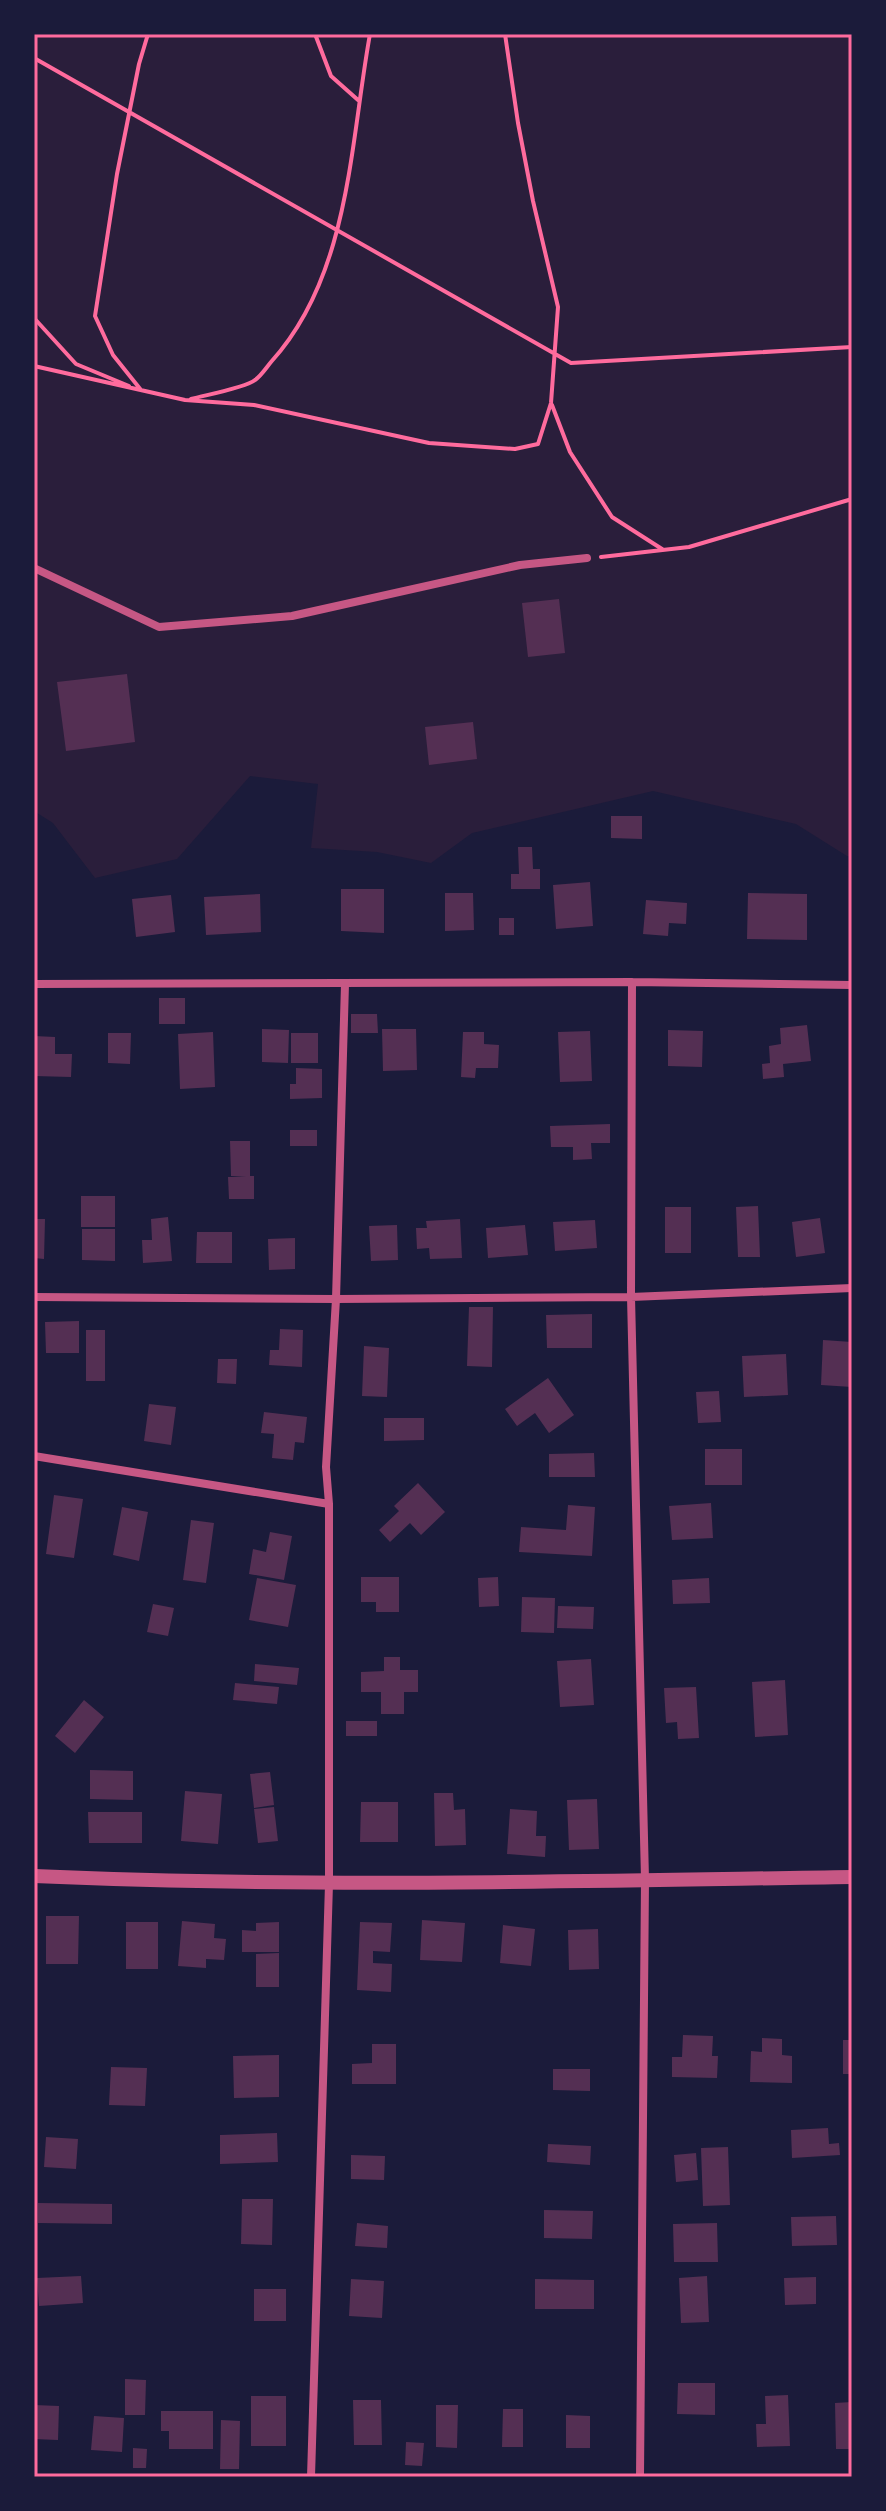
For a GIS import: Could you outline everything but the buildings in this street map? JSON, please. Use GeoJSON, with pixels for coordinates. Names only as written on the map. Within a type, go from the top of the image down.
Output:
{"type":"FeatureCollection","features":[{"type":"Feature","properties":{"kind":"street"},"geometry":{"type":"LineString","coordinates":[[34,568],[159,627],[292,616],[520,565],[587,558]]}},
{"type":"Feature","properties":{"kind":"street"},"geometry":{"type":"LineString","coordinates":[[632,982],[631,1297],[645,1879],[640,2477]]}},
{"type":"Feature","properties":{"kind":"street"},"geometry":{"type":"LineString","coordinates":[[34,984],[632,982],[852,985]]}},
{"type":"Feature","properties":{"kind":"street"},"geometry":{"type":"LineString","coordinates":[[311,2477],[329,1884],[329,1504],[326,1467],[336,1299],[345,984]]}},
{"type":"Feature","properties":{"kind":"street"},"geometry":{"type":"LineString","coordinates":[[34,1297],[631,1297],[852,1288]]}},
{"type":"Feature","properties":{"kind":"street"},"geometry":{"type":"LineString","coordinates":[[34,1456],[329,1504]]}},
{"type":"Feature","properties":{"kind":"street"},"geometry":{"type":"LineString","coordinates":[[34,1876],[329,1884],[852,1877]]}},
{"type":"Feature","properties":{"kind":"path"},"geometry":{"type":"LineString","coordinates":[[142,392],[113,355],[95,316],[114,188],[148,34]]}},
{"type":"Feature","properties":{"kind":"path"},"geometry":{"type":"LineString","coordinates":[[315,34],[331,76],[359,100]]}},
{"type":"Feature","properties":{"kind":"path"},"geometry":{"type":"LineString","coordinates":[[185,400],[254,382],[288,343],[320,285],[337,230],[370,34]]}},
{"type":"Feature","properties":{"kind":"path"},"geometry":{"type":"LineString","coordinates":[[34,366],[142,392],[185,400],[254,405],[429,443],[515,449],[538,444],[551,403],[558,307],[524,154],[505,34]]}},
{"type":"Feature","properties":{"kind":"path"},"geometry":{"type":"LineString","coordinates":[[34,58],[571,363],[852,347]]}},
{"type":"Feature","properties":{"kind":"path"},"geometry":{"type":"LineString","coordinates":[[34,318],[76,364],[142,392]]}},
{"type":"Feature","properties":{"kind":"path"},"geometry":{"type":"LineString","coordinates":[[551,403],[570,452],[612,517],[663,550]]}},
{"type":"Feature","properties":{"kind":"path"},"geometry":{"type":"LineString","coordinates":[[587,558],[689,547],[852,499]]}},
{"type":"Feature","properties":{"kind":"shaded area"},"geometry":{"type":"Polygon","coordinates":[[[34,34],[852,34],[852,856],[847,856],[796,824],[653,791],[472,833],[431,863],[377,852],[311,848],[318,784],[250,776],[177,859],[95,878],[53,823],[34,811],[34,34]]]}}]}
